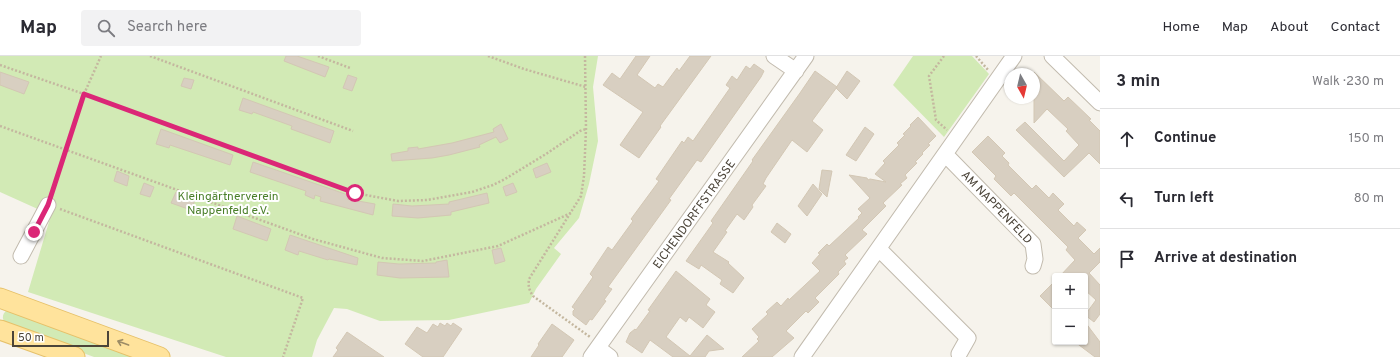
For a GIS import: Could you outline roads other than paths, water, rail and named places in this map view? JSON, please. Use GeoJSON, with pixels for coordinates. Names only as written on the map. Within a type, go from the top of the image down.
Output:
{"type":"FeatureCollection","features":[{"type":"Feature","properties":{"kind":"main road"},"geometry":{"type":"LineString","coordinates":[[2,303],[160,357]]}},
{"type":"Feature","properties":{"kind":"main road"},"geometry":{"type":"LineString","coordinates":[[0,330],[75,357]]}},
{"type":"Feature","properties":{"kind":"street"},"geometry":{"type":"LineString","coordinates":[[774,56],[796,71]]}},
{"type":"Feature","properties":{"kind":"street","name":"EICHENDORFFSTRASSE"},"geometry":{"type":"LineString","coordinates":[[600,352],[806,56]]}},
{"type":"Feature","properties":{"kind":"street"},"geometry":{"type":"LineString","coordinates":[[810,354],[879,249],[1014,56]]}},
{"type":"Feature","properties":{"kind":"street"},"geometry":{"type":"LineString","coordinates":[[1052,56],[1100,103]]}},
{"type":"Feature","properties":{"kind":"street","name":"AM NAPPENFELD"},"geometry":{"type":"LineString","coordinates":[[945,154],[1034,244],[1035,259],[1033,266]]}},
{"type":"Feature","properties":{"kind":"street"},"geometry":{"type":"LineString","coordinates":[[21,256],[48,205]]}},
{"type":"Feature","properties":{"kind":"street"},"geometry":{"type":"LineString","coordinates":[[879,249],[968,338],[959,354]]}},
{"type":"Feature","properties":{"kind":"park label","name":"Kleingärtnerverein Nappenfeld e.V."},"geometry":{"type":"Point","coordinates":[228,203]}}]}
